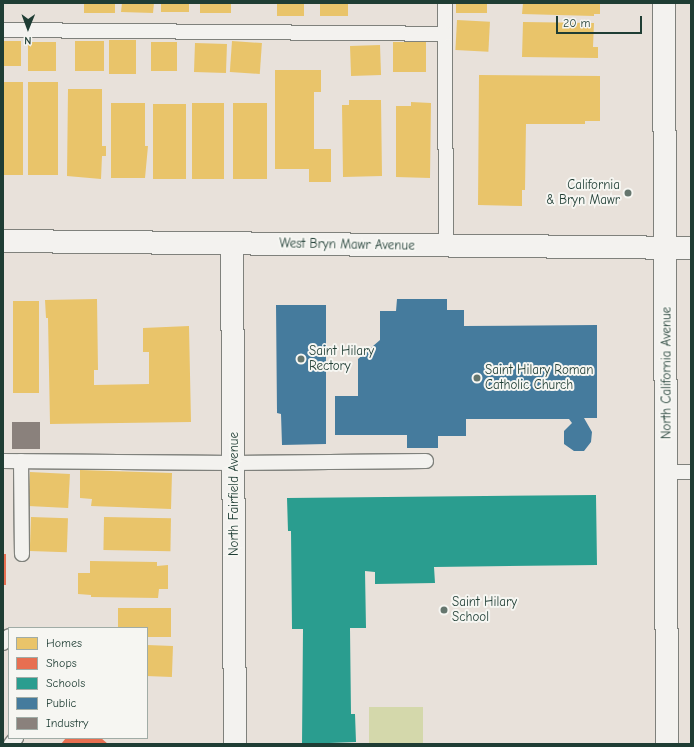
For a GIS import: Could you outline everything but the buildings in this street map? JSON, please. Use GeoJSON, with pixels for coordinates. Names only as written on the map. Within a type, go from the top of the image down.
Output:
{"type":"FeatureCollection","features":[{"type":"Feature","properties":{"kind":"street","name":"North California Avenue"},"geometry":{"type":"LineString","coordinates":[[664,3],[667,744]]}},
{"type":"Feature","properties":{"kind":"street","name":"West Bryn Mawr Avenue"},"geometry":{"type":"LineString","coordinates":[[3,241],[691,248]]}},
{"type":"Feature","properties":{"kind":"street","name":"North Fairfield Avenue"},"geometry":{"type":"LineString","coordinates":[[232,243],[234,744]]}},
{"type":"Feature","properties":{"kind":"lane"},"geometry":{"type":"LineString","coordinates":[[444,3],[446,245]]}},
{"type":"Feature","properties":{"kind":"lane"},"geometry":{"type":"LineString","coordinates":[[3,30],[445,34]]}},
{"type":"Feature","properties":{"kind":"lane"},"geometry":{"type":"LineString","coordinates":[[3,461],[234,463],[426,461]]}},
{"type":"Feature","properties":{"kind":"lane"},"geometry":{"type":"LineString","coordinates":[[21,461],[22,554]]}},
{"type":"Feature","properties":{"kind":"lane"},"geometry":{"type":"LineString","coordinates":[[667,472],[691,472]]}},
{"type":"Feature","properties":{"kind":"green space"},"geometry":{"type":"Polygon","coordinates":[[[369,707],[423,707],[423,744],[369,744],[369,707]]]}},
{"type":"Feature","properties":{"kind":"place","name":"California & Bryn Mawr"},"geometry":{"type":"Point","coordinates":[628,193]}},
{"type":"Feature","properties":{"kind":"place","name":"Saint Hilary Rectory"},"geometry":{"type":"Point","coordinates":[301,359]}},
{"type":"Feature","properties":{"kind":"place","name":"Saint Hilary Roman Catholic Church"},"geometry":{"type":"Point","coordinates":[477,378]}},
{"type":"Feature","properties":{"kind":"place","name":"Saint Hilary School"},"geometry":{"type":"Point","coordinates":[444,610]}}]}
